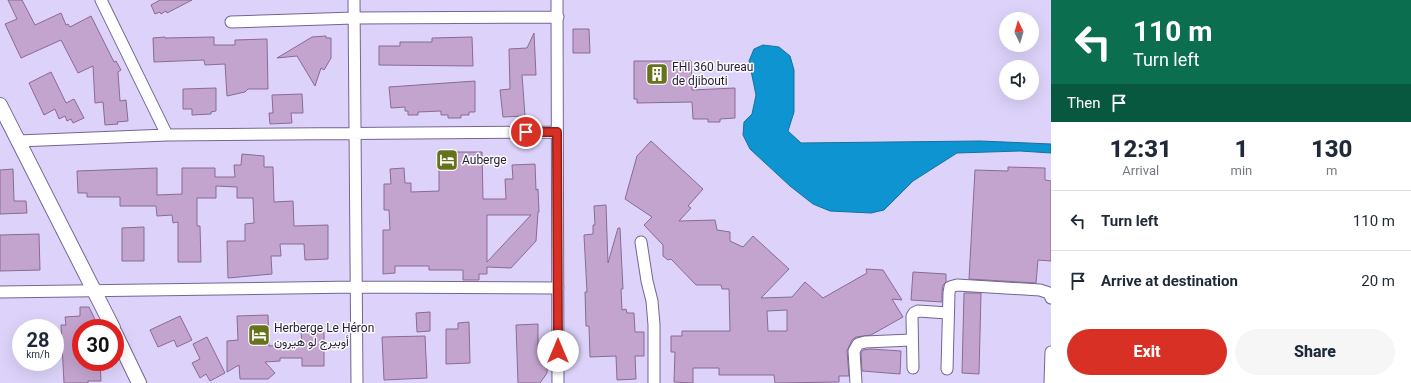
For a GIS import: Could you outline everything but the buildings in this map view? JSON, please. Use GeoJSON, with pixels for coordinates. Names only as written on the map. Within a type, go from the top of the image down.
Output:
{"type":"FeatureCollection","features":[{"type":"Feature","properties":{"kind":"street"},"geometry":{"type":"LineString","coordinates":[[101,0],[167,135]]}},
{"type":"Feature","properties":{"kind":"street"},"geometry":{"type":"LineString","coordinates":[[354,0],[357,383]]}},
{"type":"Feature","properties":{"kind":"street"},"geometry":{"type":"LineString","coordinates":[[557,0],[558,383]]}},
{"type":"Feature","properties":{"kind":"street"},"geometry":{"type":"LineString","coordinates":[[231,22],[354,18],[558,17]]}},
{"type":"Feature","properties":{"kind":"street"},"geometry":{"type":"LineString","coordinates":[[0,105],[108,319]]}},
{"type":"Feature","properties":{"kind":"street"},"geometry":{"type":"LineString","coordinates":[[18,141],[167,135],[557,132]]}},
{"type":"Feature","properties":{"kind":"street"},"geometry":{"type":"LineString","coordinates":[[642,242],[647,281],[652,302],[654,325],[654,383]]}},
{"type":"Feature","properties":{"kind":"street"},"geometry":{"type":"LineString","coordinates":[[947,369],[950,287],[957,285],[1040,290],[1049,293],[1051,298]]}},
{"type":"Feature","properties":{"kind":"street"},"geometry":{"type":"LineString","coordinates":[[0,292],[356,287],[558,288]]}},
{"type":"Feature","properties":{"kind":"street"},"geometry":{"type":"LineString","coordinates":[[912,368],[911,340],[912,316],[914,312],[948,312]]}},
{"type":"Feature","properties":{"kind":"street"},"geometry":{"type":"LineString","coordinates":[[856,383],[854,351],[858,344],[865,342],[911,340]]}},
{"type":"Feature","properties":{"kind":"street"},"geometry":{"type":"LineString","coordinates":[[124,352],[139,383]]}},
{"type":"Feature","properties":{"kind":"street"},"geometry":{"type":"LineString","coordinates":[[1050,383],[1051,352]]}},
{"type":"Feature","properties":{"kind":"water"},"geometry":{"type":"Polygon","coordinates":[[[763,45],[779,47],[790,56],[794,70],[794,112],[788,131],[801,143],[980,141],[1051,144],[1051,153],[1020,151],[957,153],[913,181],[884,210],[871,213],[830,211],[813,204],[790,186],[750,149],[743,135],[744,122],[752,114],[756,95],[749,61],[754,49],[763,45]]]}},
{"type":"Feature","properties":{"kind":"place","name":"FHI 360 bureau de djibouti"},"geometry":{"type":"Point","coordinates":[657,74]}},
{"type":"Feature","properties":{"kind":"place","name":"Auberge"},"geometry":{"type":"Point","coordinates":[447,160]}},
{"type":"Feature","properties":{"kind":"place","name":"Herberge Le Héron أوبيرج لو هيرون"},"geometry":{"type":"Point","coordinates":[259,335]}},
{"type":"Feature","properties":{"kind":"route"},"geometry":{"type":"LineString","coordinates":[[526,132],[557,132],[558,351]]}}]}
